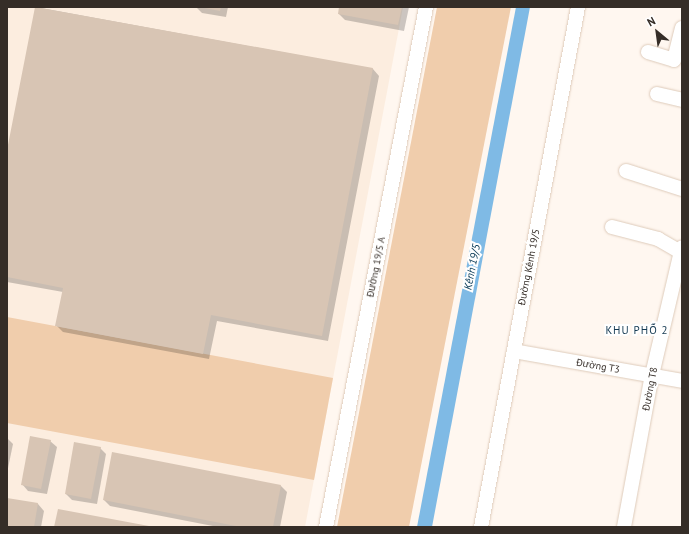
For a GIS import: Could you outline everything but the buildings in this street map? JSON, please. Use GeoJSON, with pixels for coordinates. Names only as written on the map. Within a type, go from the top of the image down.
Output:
{"type":"FeatureCollection","features":[{"type":"Feature","properties":{"kind":"street","name":"Đường 19/5 A"},"geometry":{"type":"LineString","coordinates":[[326,527],[426,7]]}},
{"type":"Feature","properties":{"kind":"street","name":"Đường Kênh 19/5"},"geometry":{"type":"LineString","coordinates":[[481,527],[578,7]]}},
{"type":"Feature","properties":{"kind":"street"},"geometry":{"type":"LineString","coordinates":[[648,52],[678,61],[682,28]]}},
{"type":"Feature","properties":{"kind":"street"},"geometry":{"type":"LineString","coordinates":[[657,94],[682,100]]}},
{"type":"Feature","properties":{"kind":"street"},"geometry":{"type":"LineString","coordinates":[[626,171],[682,189]]}},
{"type":"Feature","properties":{"kind":"street"},"geometry":{"type":"LineString","coordinates":[[612,227],[658,239],[682,251]]}},
{"type":"Feature","properties":{"kind":"street","name":"Đường T8"},"geometry":{"type":"LineString","coordinates":[[624,527],[652,375],[682,251]]}},
{"type":"Feature","properties":{"kind":"street","name":"Đường T3"},"geometry":{"type":"LineString","coordinates":[[514,351],[682,381]]}},
{"type":"Feature","properties":{"kind":"shaded area"},"geometry":{"type":"Polygon","coordinates":[[[7,7],[403,7],[305,527],[7,527],[7,7]]]}},
{"type":"Feature","properties":{"kind":"shaded area"},"geometry":{"type":"Polygon","coordinates":[[[437,7],[511,7],[409,527],[337,527],[437,7]]]}},
{"type":"Feature","properties":{"kind":"shaded area"},"geometry":{"type":"Polygon","coordinates":[[[7,317],[333,378],[314,480],[7,423],[7,317]]]}},
{"type":"Feature","properties":{"kind":"water","name":"Kênh 19/5"},"geometry":{"type":"Polygon","coordinates":[[[516,7],[530,7],[432,527],[417,527],[516,7]]]}},
{"type":"Feature","properties":{"kind":"district","name":"KHU PHỐ 2"},"geometry":{"type":"Point","coordinates":[637,330]}}]}
